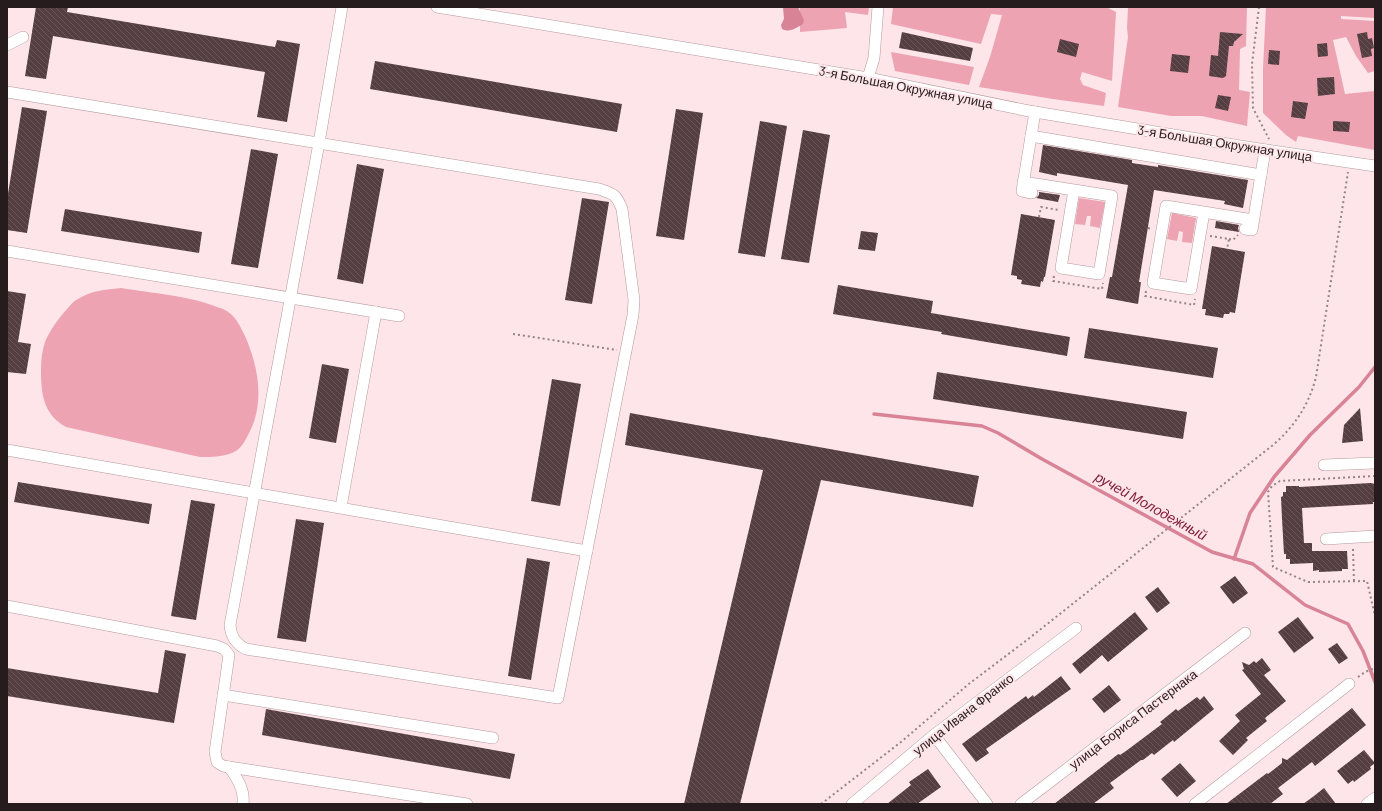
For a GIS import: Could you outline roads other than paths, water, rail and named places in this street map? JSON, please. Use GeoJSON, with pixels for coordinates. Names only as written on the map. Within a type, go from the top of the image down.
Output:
{"type":"FeatureCollection","features":[{"type":"Feature","properties":{"kind":"street"},"geometry":{"type":"LineString","coordinates":[[7,92],[319,143],[599,189],[613,194],[619,201],[622,209],[634,300],[633,315],[558,698],[246,649],[239,646],[230,632],[230,625],[319,143],[342,7]]}},
{"type":"Feature","properties":{"kind":"street","name":"3-я Большая Окружная улица"},"geometry":{"type":"LineString","coordinates":[[437,7],[868,78],[1035,112],[1240,146],[1375,166]]}},
{"type":"Feature","properties":{"kind":"street"},"geometry":{"type":"LineString","coordinates":[[868,78],[874,58],[878,7]]}},
{"type":"Feature","properties":{"kind":"street"},"geometry":{"type":"LineString","coordinates":[[7,46],[23,37]]}},
{"type":"Feature","properties":{"kind":"street"},"geometry":{"type":"LineString","coordinates":[[1032,193],[1022,191],[1035,112]]}},
{"type":"Feature","properties":{"kind":"street"},"geometry":{"type":"LineString","coordinates":[[1031,136],[1261,175]]}},
{"type":"Feature","properties":{"kind":"street"},"geometry":{"type":"LineString","coordinates":[[1243,231],[1252,230],[1261,175],[1270,150]]}},
{"type":"Feature","properties":{"kind":"street"},"geometry":{"type":"LineString","coordinates":[[1023,182],[1074,190],[1112,196],[1099,274],[1061,268],[1074,190]]}},
{"type":"Feature","properties":{"kind":"street"},"geometry":{"type":"LineString","coordinates":[[1204,212],[1191,290],[1153,283],[1166,206],[1204,212],[1253,220]]}},
{"type":"Feature","properties":{"kind":"street"},"geometry":{"type":"LineString","coordinates":[[7,252],[399,316]]}},
{"type":"Feature","properties":{"kind":"street"},"geometry":{"type":"LineString","coordinates":[[341,507],[376,312]]}},
{"type":"Feature","properties":{"kind":"street"},"geometry":{"type":"LineString","coordinates":[[7,450],[587,551]]}},
{"type":"Feature","properties":{"kind":"street"},"geometry":{"type":"LineString","coordinates":[[1324,465],[1375,463]]}},
{"type":"Feature","properties":{"kind":"street"},"geometry":{"type":"LineString","coordinates":[[1326,539],[1375,536]]}},
{"type":"Feature","properties":{"kind":"street"},"geometry":{"type":"LineString","coordinates":[[7,606],[216,646],[224,649],[229,655],[216,757],[217,762],[223,766],[467,804]]}},
{"type":"Feature","properties":{"kind":"street","name":"улица Ивана Франко"},"geometry":{"type":"LineString","coordinates":[[852,804],[934,734],[1076,628]]}},
{"type":"Feature","properties":{"kind":"street","name":"улица Бориса Пастернака"},"geometry":{"type":"LineString","coordinates":[[1021,804],[1245,633]]}},
{"type":"Feature","properties":{"kind":"street"},"geometry":{"type":"LineString","coordinates":[[1195,804],[1349,684]]}},
{"type":"Feature","properties":{"kind":"street"},"geometry":{"type":"LineString","coordinates":[[223,695],[493,738]]}},
{"type":"Feature","properties":{"kind":"street"},"geometry":{"type":"LineString","coordinates":[[934,734],[987,804]]}},
{"type":"Feature","properties":{"kind":"street"},"geometry":{"type":"LineString","coordinates":[[229,767],[242,790],[244,798],[243,804]]}},
{"type":"Feature","properties":{"kind":"street"},"geometry":{"type":"LineString","coordinates":[[1367,804],[1375,798]]}},
{"type":"Feature","properties":{"kind":"waterway"},"geometry":{"type":"LineString","coordinates":[[1234,559],[1250,513],[1274,477],[1310,435],[1359,387],[1375,367]]}},
{"type":"Feature","properties":{"kind":"waterway","name":"ручей Молодежный"},"geometry":{"type":"LineString","coordinates":[[874,414],[982,426],[998,433],[1042,459],[1212,552],[1253,564],[1305,605],[1348,624],[1363,651],[1375,682]]}}]}
